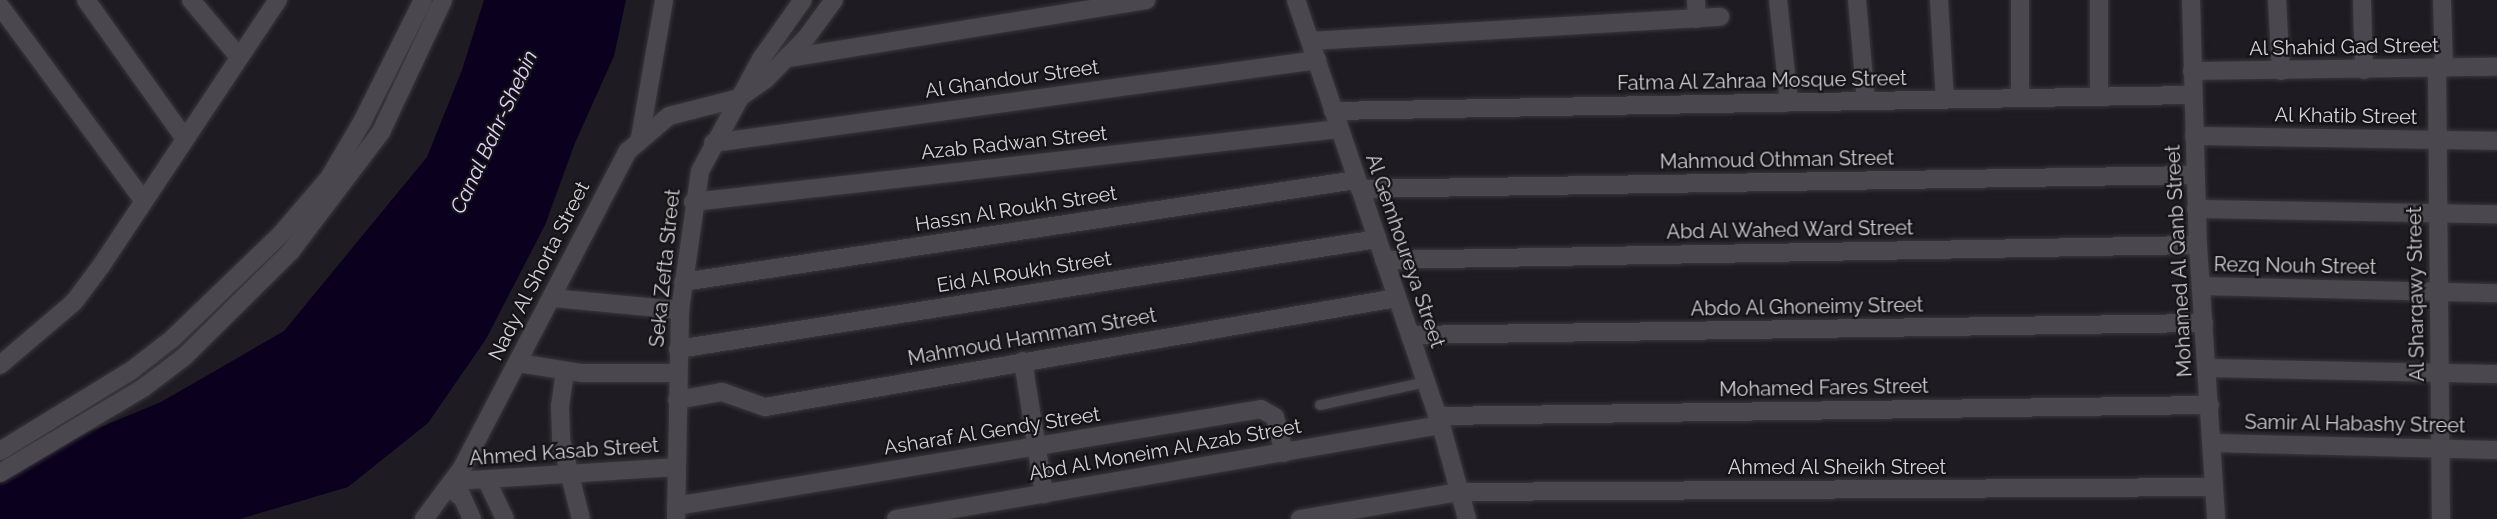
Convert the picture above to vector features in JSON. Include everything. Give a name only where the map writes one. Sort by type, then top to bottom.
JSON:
[{"type":"street","points":[[86,0],[184,139]]},
{"type":"street","points":[[190,0],[239,57]]},
{"type":"street","points":[[0,365],[74,302],[278,0]]},
{"type":"street","points":[[0,451],[156,351],[218,298],[280,235],[328,178],[362,122],[423,0]]},
{"type":"street","points":[[0,473],[143,387],[184,357],[291,251],[381,132],[443,0]]},
{"type":"street","points":[[640,138],[664,0]]},
{"type":"street","points":[[739,98],[761,58],[803,0]]},
{"type":"street","name":"Seka Zefta Street","points":[[676,513],[680,310],[693,202],[700,171],[739,98],[789,58],[834,0]]},
{"type":"street","points":[[789,58],[1146,0]]},
{"type":"street","name":"Al Gemhoureya Street","points":[[1296,0],[1440,421],[1467,519]]},
{"type":"street","points":[[1696,0],[1697,19]]},
{"type":"street","points":[[1778,0],[1789,102]]},
{"type":"street","points":[[1857,0],[1866,101]]},
{"type":"street","points":[[1939,0],[1945,100]]},
{"type":"street","points":[[2020,0],[2020,98]]},
{"type":"street","points":[[2099,0],[2099,97]]},
{"type":"street","name":"Mohamed Al Qanb Street","points":[[2191,0],[2196,209],[2216,519]]},
{"type":"street","points":[[2277,0],[2281,71]]},
{"type":"street","points":[[2362,0],[2364,70]]},
{"type":"street","name":"Al Sharqawy Street","points":[[2441,519],[2436,140],[2441,68],[2442,0]]},
{"type":"street","points":[[0,6],[143,200]]},
{"type":"street","points":[[1311,41],[1720,17]]},
{"type":"street","name":"Al Ghandour Street","points":[[713,144],[1317,60]]},
{"type":"street","name":"Al Shahid Gad Street","points":[[2192,71],[2497,68]]},
{"type":"street","name":"Fatma Al Zahraa Mosque Street","points":[[1333,111],[2192,95]]},
{"type":"street","name":"Nady Al Shorta Street","points":[[424,519],[455,482],[619,166],[640,138],[669,116],[739,98]]},
{"type":"street","name":"Azab Radwan Street","points":[[693,202],[1339,129]]},
{"type":"street","name":"Al Khatib Street","points":[[2194,136],[2497,141]]},
{"type":"street","name":"Mahmoud Othman Street","points":[[1358,185],[2195,175]]},
{"type":"street","name":"Hassn Al Roukh Street","points":[[683,282],[1358,185]]},
{"type":"street","points":[[2196,209],[2497,213]]},
{"type":"street","name":"Eid Al Roukh Street","points":[[678,349],[1377,239]]},
{"type":"street","name":"Abd Al Wahed Ward Street","points":[[1384,260],[2198,245]]},
{"type":"street","name":"Rezq Nouh Street","points":[[2201,286],[2497,293]]},
{"type":"street","points":[[552,298],[680,310]]},
{"type":"street","name":"Mahmoud Hammam Street","points":[[677,400],[722,392],[765,407],[1397,298]]},
{"type":"street","name":"Abdo Al Ghoneimy Street","points":[[1410,336],[2204,323]]},
{"type":"street","points":[[1023,361],[1044,494]]},
{"type":"street","points":[[518,363],[565,371],[614,375],[677,373]]},
{"type":"street","points":[[2207,368],[2497,374]]},
{"type":"street","points":[[565,371],[560,423],[569,474],[581,519]]},
{"type":"street","name":"Mohamed Fares Street","points":[[1440,421],[2210,405]]},
{"type":"street","name":"Asharaf Al Gendy Street","points":[[676,513],[1036,446],[1261,409],[1275,417],[1284,453]]},
{"type":"street","name":"Abd Al Moneim Al Azab Street","points":[[896,519],[1284,453],[1440,421]]},
{"type":"street","name":"Samir Al Habashy Street","points":[[2212,443],[2497,450]]},
{"type":"street","name":"Ahmed Kasab Street","points":[[455,482],[676,466]]},
{"type":"street","points":[[486,479],[505,519]]},
{"type":"street","points":[[455,482],[463,519]]},
{"type":"street","points":[[455,482],[472,519]]},
{"type":"street","name":"Ahmed Al Sheikh Street","points":[[1300,519],[1460,492],[2214,487]]},
{"type":"lane","points":[[1320,405],[1426,382]]},
{"type":"water","name":"Canal Bahr-Shebin","points":[[484,0],[626,0],[614,56],[575,143],[545,225],[486,339],[428,423],[348,487],[240,519],[0,519],[0,478],[38,453],[161,402],[284,331],[427,157],[462,70]]}]
